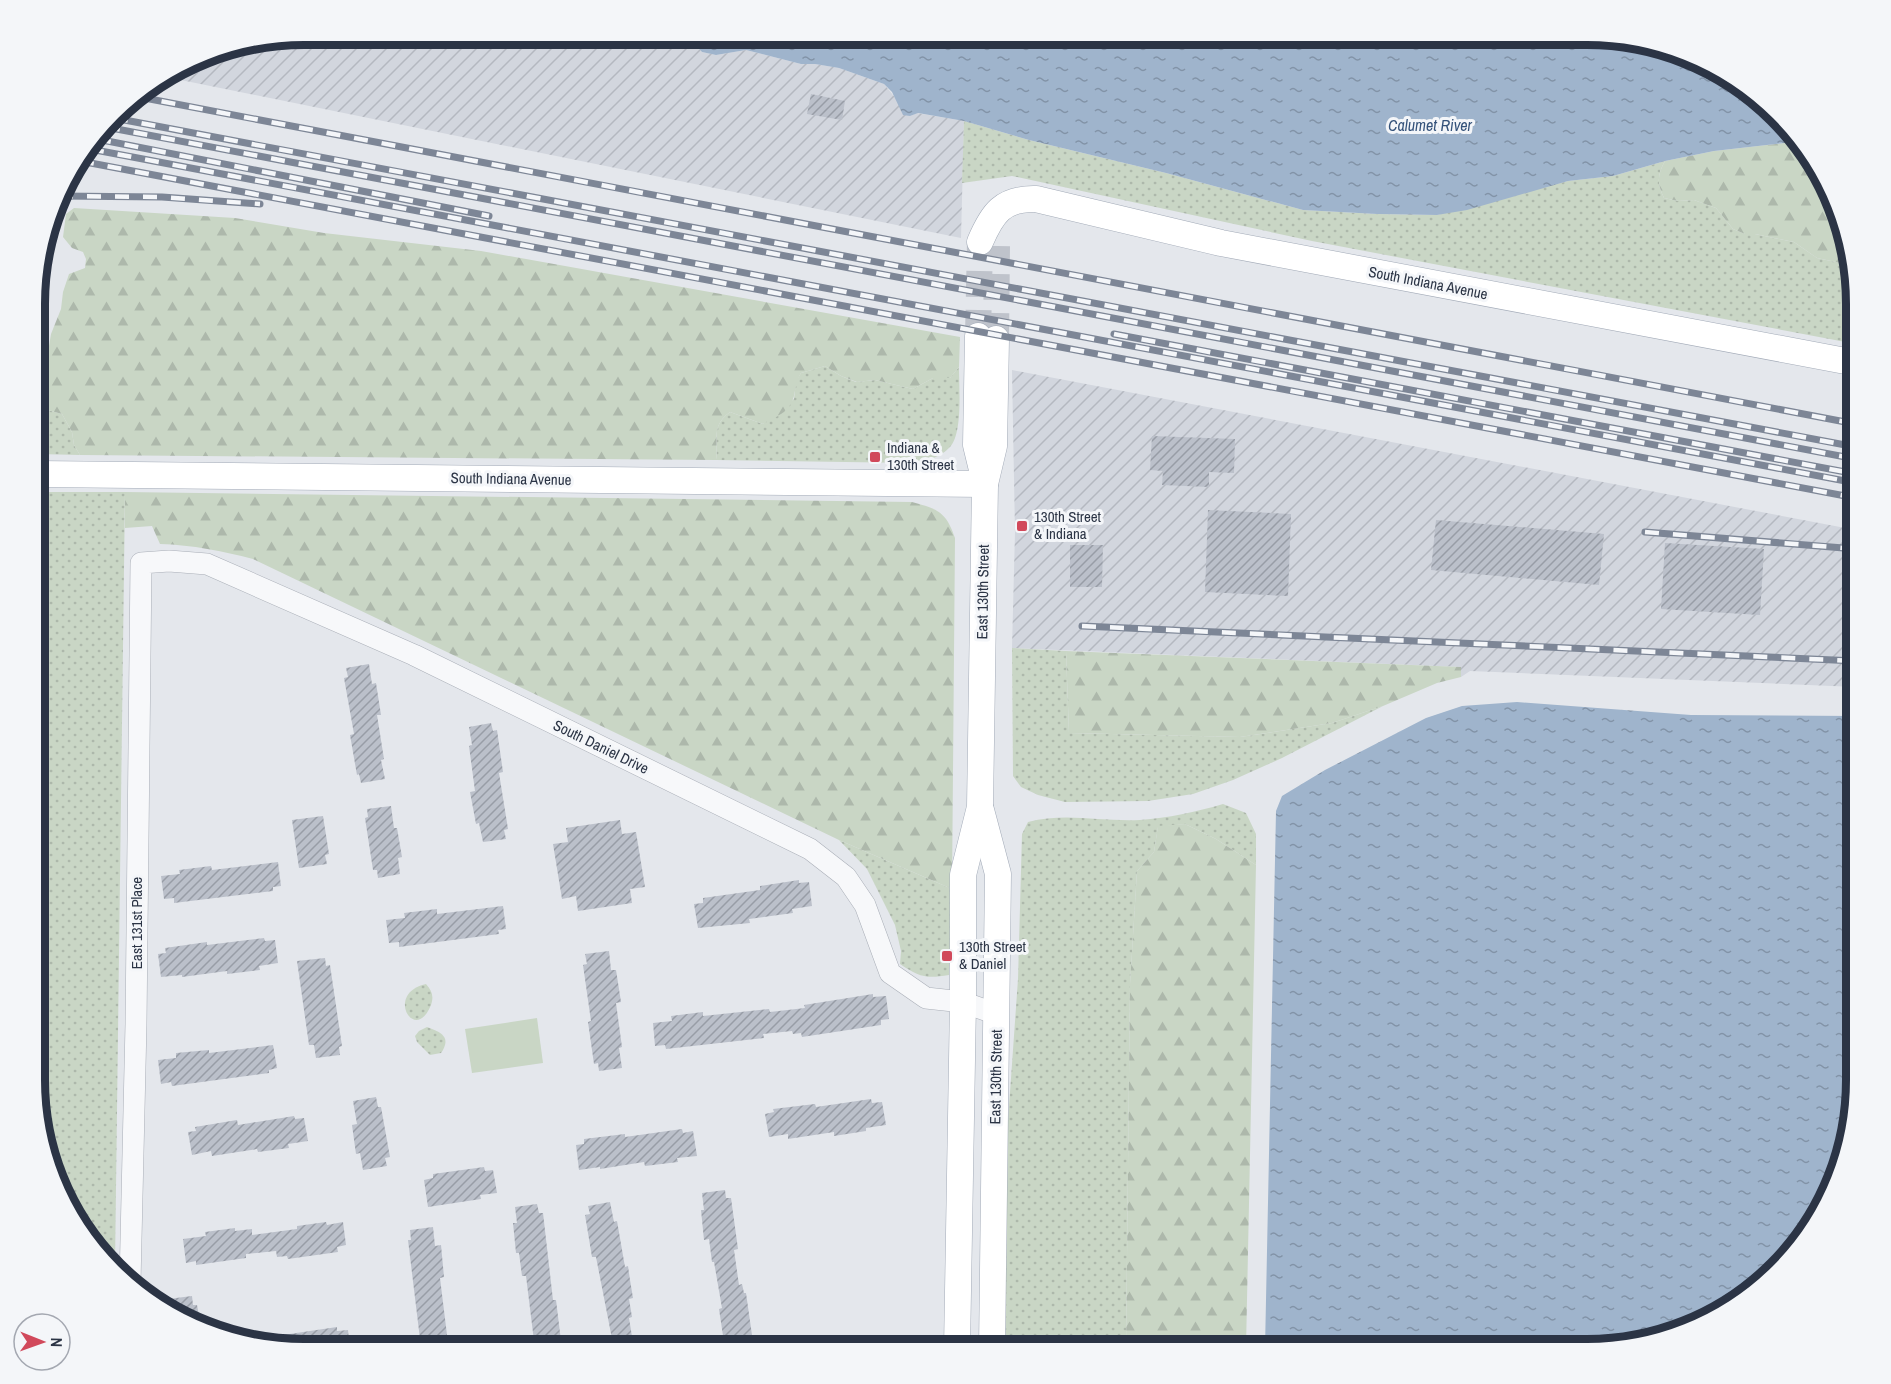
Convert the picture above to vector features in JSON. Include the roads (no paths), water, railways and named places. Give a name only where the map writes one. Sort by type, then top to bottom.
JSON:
[{"type":"main road","name":"South Indiana Avenue","points":[[989,244],[989,220],[1012,201],[1036,199],[1221,243],[1846,361]]},
{"type":"main road","name":"East 130th Street","points":[[957,1339],[963,874],[980,807],[985,484],[976,446],[987,338]]},
{"type":"main road","name":"South Indiana Avenue","points":[[45,474],[985,484]]},
{"type":"main road","name":"East 130th Street","points":[[980,807],[998,874],[992,1339]]},
{"type":"street","name":"South Daniel Drive","points":[[141,563],[169,561],[207,564],[414,655],[810,849],[846,877],[865,905],[890,973],[926,998],[963,1002],[996,1014]]},
{"type":"street","name":"East 131st Place","points":[[130,1272],[136,1024],[141,563]]},
{"type":"water","name":"Calumet River","points":[[695,45],[1587,45],[1621,47],[1670,59],[1717,80],[1758,109],[1790,142],[1714,151],[1665,161],[1613,176],[1568,181],[1467,210],[1437,215],[1303,210],[1166,173],[1029,140],[964,121],[918,113],[910,116],[903,115],[892,92],[884,84],[839,68],[801,64],[746,50],[716,55],[702,52]]},
{"type":"water","points":[[1517,702],[1691,715],[1846,716],[1846,1080],[1844,1114],[1837,1147],[1819,1195],[1793,1238],[1782,1251],[1745,1286],[1702,1312],[1670,1325],[1621,1337],[1587,1339],[1265,1339],[1276,811],[1282,796],[1325,770],[1426,718],[1462,706]]},
{"type":"tunnel","points":[[978,336],[980,242]]},
{"type":"tunnel","points":[[996,339],[997,246]]},
{"type":"railway","points":[[146,98],[1846,422]]},
{"type":"railway","points":[[122,120],[1846,445]]},
{"type":"railway","points":[[114,128],[1846,457]]},
{"type":"railway","points":[[103,140],[489,216]]},
{"type":"railway","points":[[95,150],[1846,481]]},
{"type":"railway","points":[[87,162],[1846,496]]},
{"type":"railway","points":[[69,196],[162,197],[260,204]]},
{"type":"railway","points":[[1114,334],[1846,472]]},
{"type":"railway","points":[[1645,532],[1846,548]]},
{"type":"railway","points":[[1082,626],[1846,661]]},
{"type":"place","name":"Indiana & 130th Street","points":[[875,457]]},
{"type":"place","name":"130th Street & Indiana","points":[[1022,526]]},
{"type":"place","name":"130th Street & Daniel","points":[[947,956]]}]
